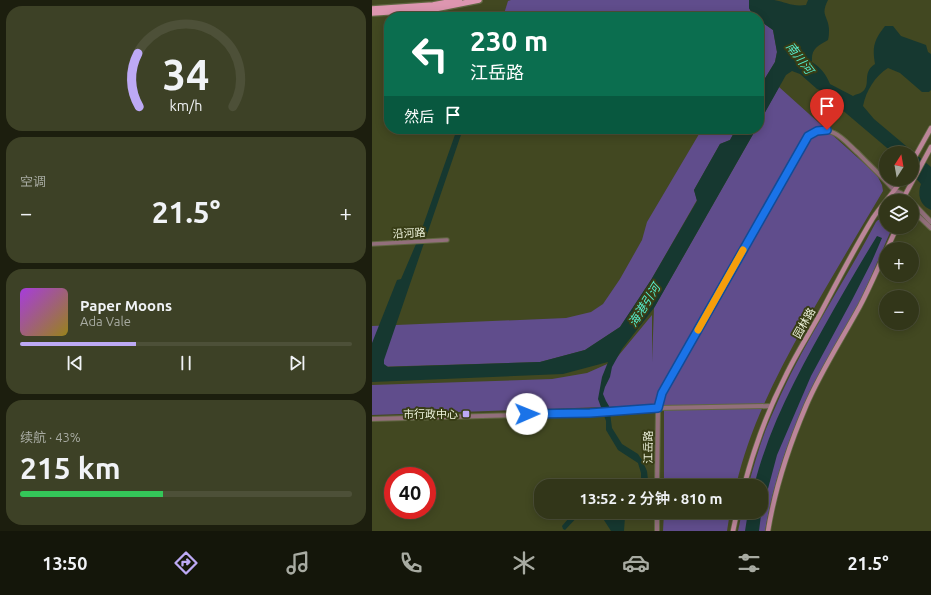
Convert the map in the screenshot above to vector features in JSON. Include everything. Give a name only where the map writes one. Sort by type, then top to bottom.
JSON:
[{"type":"main road","points":[[372,9],[433,5],[459,0]]},
{"type":"main road","points":[[388,12],[434,9],[479,0]]},
{"type":"main road","points":[[372,13],[384,12]]},
{"type":"main road","points":[[919,149],[931,128]]},
{"type":"main road","points":[[906,194],[931,147]]},
{"type":"main road","name":"园林路","points":[[746,479],[771,406],[786,375],[874,217],[898,186]]},
{"type":"main road","points":[[768,531],[773,501],[789,447],[806,406],[879,266]]},
{"type":"main road","points":[[734,531],[736,519]]},
{"type":"street","name":"江岳路","points":[[657,479],[658,408],[662,393],[808,136],[817,131],[827,130],[834,133],[896,190]]},
{"type":"street","points":[[896,190],[903,194]]},
{"type":"street","points":[[896,190],[899,194]]},
{"type":"street","points":[[919,209],[931,222]]},
{"type":"street","points":[[919,217],[931,228]]},
{"type":"street","name":"沿河路","points":[[372,244],[447,240]]},
{"type":"street","points":[[372,419],[612,412],[658,408],[771,406]]},
{"type":"street","points":[[657,519],[657,531]]},
{"type":"shaded area","points":[[749,0],[749,8],[751,12],[505,12],[508,1]]},
{"type":"shaded area","points":[[764,24],[773,30],[777,52],[775,62],[764,80]]},
{"type":"shaded area","points":[[779,87],[877,175],[879,179],[879,186],[882,186],[883,191],[881,194],[879,194],[879,198],[834,273],[785,361],[756,422],[748,443],[738,479],[664,479],[664,405],[372,415],[372,385],[552,379],[587,373],[614,361],[652,315],[652,362],[654,308],[753,134],[764,134],[764,114]]},
{"type":"shaded area","points":[[699,134],[733,134],[730,140],[720,144],[694,190],[697,200],[651,280],[620,327],[585,350],[540,362],[372,367],[372,326],[566,318],[591,312],[603,304],[620,279],[642,240],[647,222]]},
{"type":"shaded area","points":[[878,220],[879,234],[889,234],[886,242],[879,242],[879,259],[872,275],[859,303],[809,393],[788,444],[768,513],[768,479],[750,479],[767,425],[794,367]]},
{"type":"shaded area","points":[[664,519],[729,519],[727,531],[663,531]]},
{"type":"shaded area","points":[[741,519],[767,519],[765,531],[738,531]]},
{"type":"water","name":"南川河","points":[[749,0],[774,0],[793,5],[806,5],[808,0],[828,0],[825,13],[829,29],[828,40],[814,50],[812,62],[823,72],[830,84],[853,96],[861,93],[865,89],[868,71],[875,64],[874,48],[876,40],[885,26],[893,26],[901,36],[926,45],[928,52],[931,54],[931,90],[929,92],[922,92],[900,73],[888,68],[879,75],[872,84],[866,95],[863,106],[874,119],[906,146],[885,146],[834,103],[825,92],[817,89],[800,74],[792,71],[786,75],[764,114],[764,80],[775,62],[777,52],[773,30],[764,24],[764,12],[751,12],[749,8]]},
{"type":"water","name":"海港引河","points":[[455,134],[461,134],[384,360],[384,364],[388,367],[540,362],[585,350],[620,327],[651,280],[697,201],[694,190],[720,144],[730,140],[733,134],[753,134],[654,308],[622,349],[612,367],[610,377],[605,387],[603,394],[609,406],[612,428],[622,444],[638,454],[647,471],[648,479],[641,479],[638,463],[618,450],[606,430],[606,421],[598,399],[602,377],[608,362],[563,374],[372,382],[372,343],[397,280],[401,279],[419,237]]},
{"type":"water","points":[[919,157],[931,167],[931,210],[924,205],[920,199],[919,192],[921,184],[919,182]]},
{"type":"water","points":[[877,236],[882,238],[852,300],[811,376],[777,455],[768,489],[768,479],[756,479],[769,439],[799,373],[860,263]]},
{"type":"water","points":[[568,519],[575,519],[565,530],[562,526]]},
{"type":"water","points":[[603,519],[625,519],[624,531],[611,531]]},
{"type":"water","points":[[747,519],[760,519],[759,531],[745,531]]},
{"type":"slow traffic","points":[[698,330],[743,250]]},
{"type":"place","name":"市行政中心","points":[[466,414]]},
{"type":"route","points":[[527,414],[590,413],[658,408],[662,393],[808,136],[817,131],[827,130]]}]
